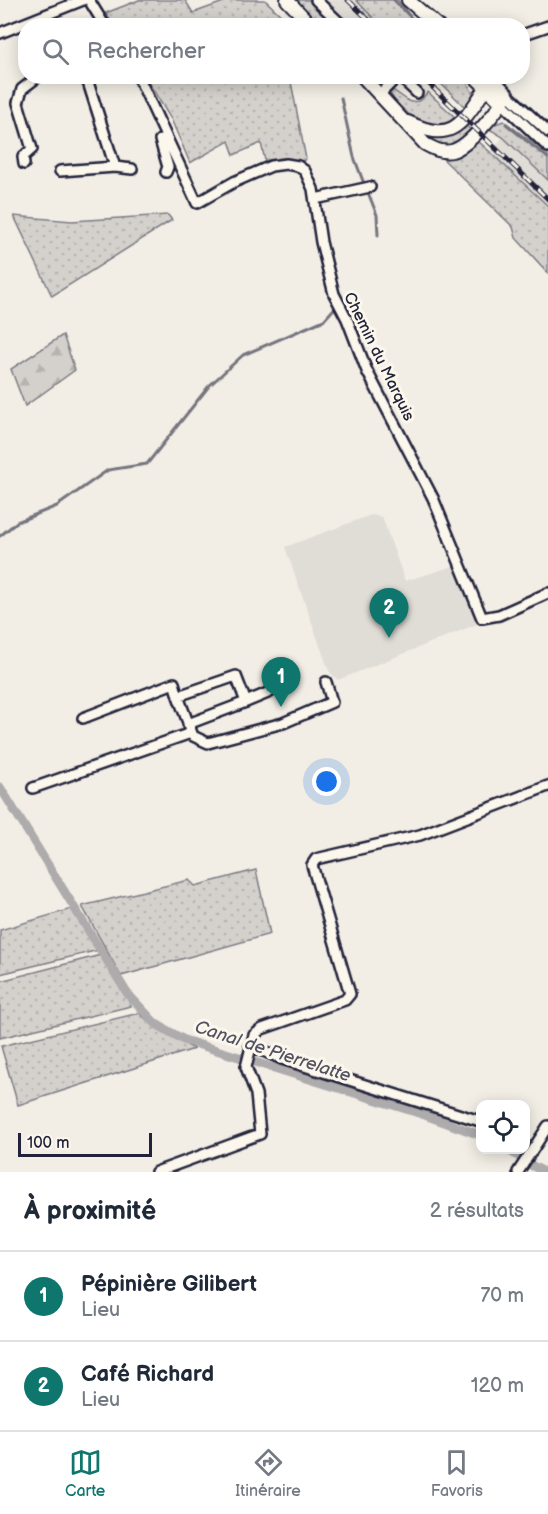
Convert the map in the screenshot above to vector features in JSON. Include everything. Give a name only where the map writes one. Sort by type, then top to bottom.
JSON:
[{"type":"main road","points":[[287,0],[304,18]]},
{"type":"main road","points":[[408,0],[422,18]]},
{"type":"main road","points":[[408,0],[429,18]]},
{"type":"main road","points":[[370,84],[425,144],[436,150],[453,151],[464,144],[504,99],[490,84]]},
{"type":"main road","points":[[404,120],[426,132],[448,131],[461,120],[487,84]]},
{"type":"street","points":[[38,18],[83,0]]},
{"type":"street","points":[[89,0],[100,18]]},
{"type":"street","points":[[316,0],[335,18]]},
{"type":"street","points":[[0,33],[18,26]]},
{"type":"street","points":[[530,32],[548,26]]},
{"type":"street","points":[[24,164],[23,157],[32,149],[18,103],[22,89],[29,84]]},
{"type":"street","points":[[89,84],[115,167]]},
{"type":"street","name":"Chemin du Marquis","points":[[142,84],[197,203],[234,182],[271,166],[286,164],[298,166],[305,171],[315,199],[327,268],[339,304],[367,371],[433,498],[482,618],[499,615],[548,593]]},
{"type":"street","points":[[380,94],[391,84]]},
{"type":"street","points":[[407,84],[417,93]]},
{"type":"street","points":[[504,99],[548,132]]},
{"type":"street","points":[[504,99],[548,147]]},
{"type":"street","points":[[160,140],[168,166],[166,172]]},
{"type":"street","points":[[60,171],[115,167],[132,169]]},
{"type":"street","points":[[315,199],[370,187]]},
{"type":"street","points":[[178,696],[236,675],[246,702]]},
{"type":"street","points":[[83,718],[174,683],[193,736],[208,743],[284,723],[332,702],[326,682]]},
{"type":"street","points":[[33,788],[190,728],[270,692]]},
{"type":"street","points":[[156,1172],[260,1134],[256,1094],[248,1054],[254,1035],[262,1029],[345,1000],[350,994],[312,866],[316,859],[420,835],[548,786]]},
{"type":"street","points":[[248,1054],[282,1059],[476,1120]]},
{"type":"street","points":[[518,1172],[548,1126]]},
{"type":"street","points":[[530,1147],[534,1150]]},
{"type":"shaded area","points":[[319,0],[354,0],[373,18],[338,18]]},
{"type":"shaded area","points":[[503,137],[548,180],[548,206],[490,152]]},
{"type":"shaded area","points":[[371,515],[382,517],[405,581],[454,566],[482,622],[338,680],[329,671],[285,547]]},
{"type":"green space","points":[[139,0],[185,0],[193,13],[229,0],[265,0],[284,18],[109,18],[106,13]]},
{"type":"green space","points":[[295,0],[312,0],[331,18],[313,18]]},
{"type":"green space","points":[[356,0],[398,0],[412,18],[373,18]]},
{"type":"green space","points":[[149,84],[291,84],[306,159],[301,162],[266,165],[261,143],[234,155],[229,141],[190,163],[171,119]]},
{"type":"green space","points":[[441,84],[468,84],[473,94],[467,109]]},
{"type":"green space","points":[[393,90],[410,102],[420,101],[428,92],[457,119],[453,123],[435,129],[404,110],[390,93]]},
{"type":"green space","points":[[504,121],[548,154],[548,180],[503,137],[486,127]]},
{"type":"green space","points":[[463,123],[473,132],[456,143],[443,146],[431,142],[415,131],[435,137],[451,132]]},
{"type":"green space","points":[[475,138],[548,206],[548,273],[516,238],[513,227],[440,156]]},
{"type":"green space","points":[[168,215],[172,220],[52,296],[14,216],[72,221]]},
{"type":"green space","points":[[63,335],[75,370],[25,406],[11,369]]},
{"type":"green space","points":[[256,870],[270,934],[121,976],[82,906],[189,880],[195,886]]},
{"type":"green space","points":[[71,909],[99,950],[0,974],[0,930]]},
{"type":"green space","points":[[105,954],[131,1006],[0,1038],[0,981]]},
{"type":"green space","points":[[139,1013],[155,1027],[194,1049],[18,1105],[1,1046]]},
{"type":"waterway","points":[[394,0],[411,18]]},
{"type":"waterway","points":[[341,98],[354,157],[363,181]]},
{"type":"waterway","points":[[506,124],[548,158]]},
{"type":"waterway","points":[[369,195],[377,215],[378,235]]},
{"type":"waterway","points":[[0,536],[17,522],[57,506],[108,470],[147,464],[209,386],[243,355],[324,320],[340,302],[349,299]]},
{"type":"waterway","name":"Canal de Pierrelatte","points":[[0,787],[127,993],[156,1024],[184,1040],[422,1114],[476,1134]]},
{"type":"waterway","points":[[524,1172],[548,1135]]},
{"type":"waterway","name":"Canal de Pierrelatte","points":[[514,1154],[521,1158]]},
{"type":"waterway","name":"Canal de Pierrelatte","points":[[529,1164],[544,1172]]},
{"type":"railway","points":[[348,0],[367,18]]},
{"type":"railway","points":[[429,84],[548,199]]},
{"type":"place","name":"Café Richard","points":[[389,638]]},
{"type":"place","name":"Pépinière Gilibert","points":[[281,707]]}]
